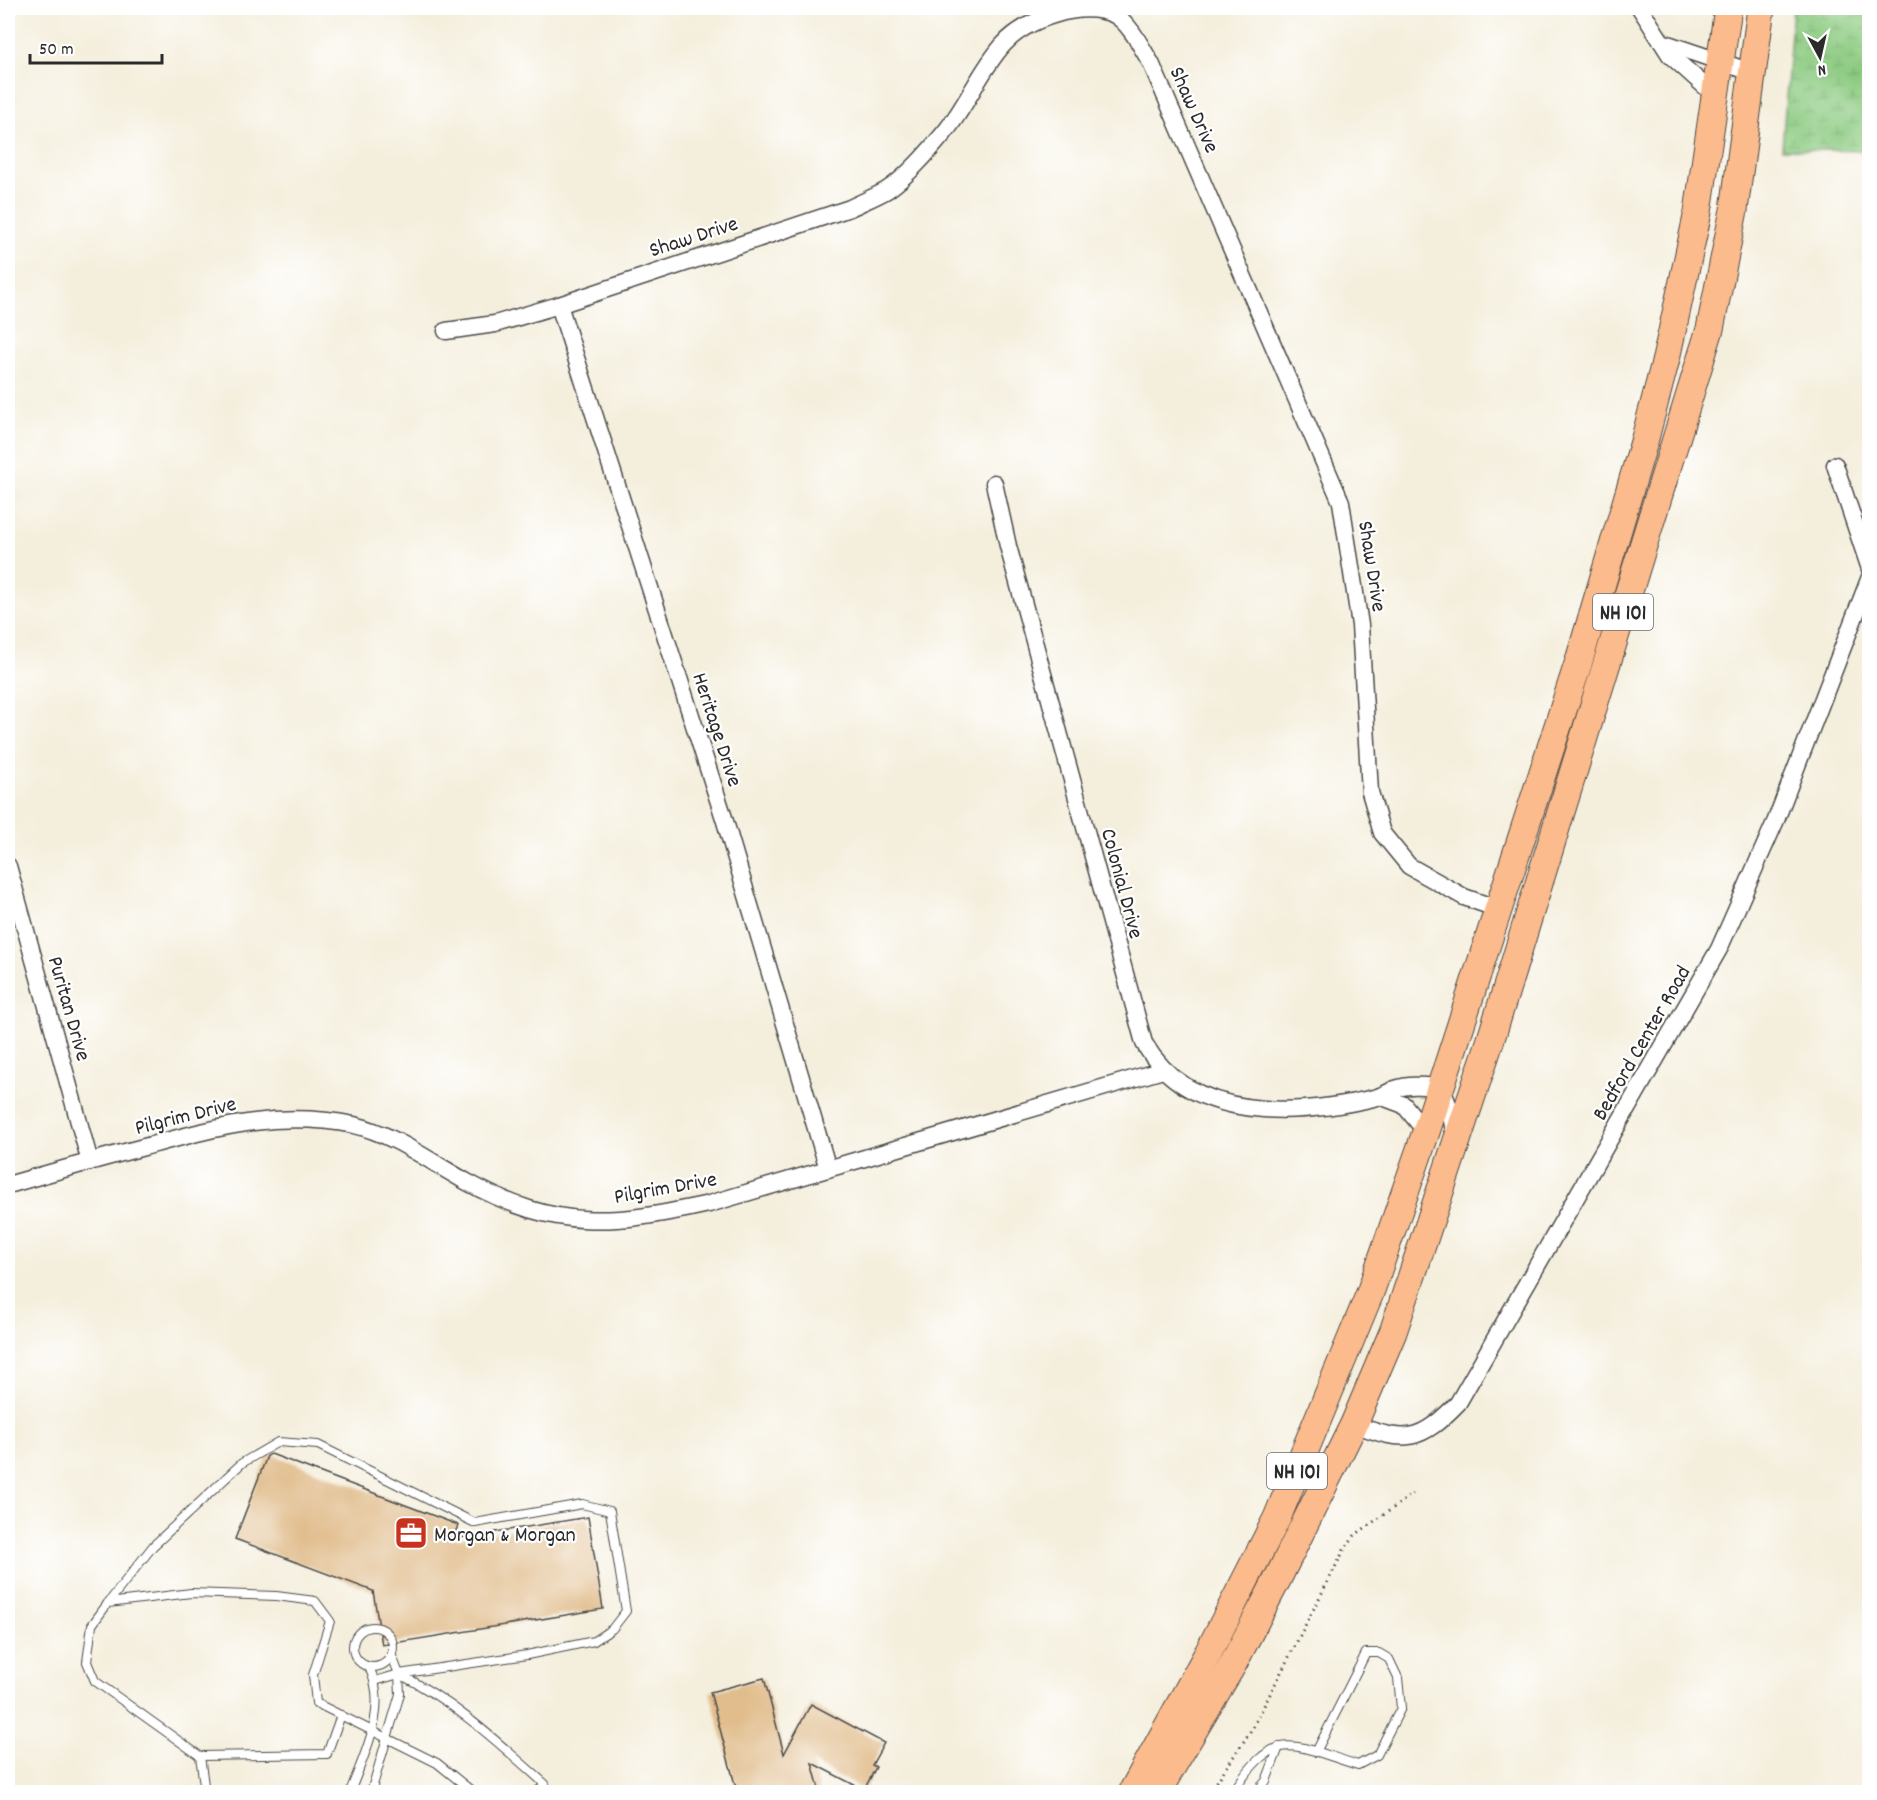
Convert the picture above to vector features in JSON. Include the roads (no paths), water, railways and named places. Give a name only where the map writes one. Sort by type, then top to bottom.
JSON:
[{"type":"highway","name":"NH 101","points":[[1132,1792],[1213,1643],[1277,1518],[1370,1293],[1426,1132],[1578,664],[1644,442],[1685,279],[1715,110],[1728,8]]},
{"type":"highway","name":"NH 101","points":[[1156,1792],[1233,1664],[1354,1424],[1393,1332],[1456,1143],[1710,329],[1734,210],[1761,8]]},
{"type":"street","name":"Shaw Drive","points":[[446,331],[495,324],[559,305],[850,208],[887,189],[946,130],[998,52],[1036,19],[1076,8],[1096,9],[1115,15],[1129,29],[1151,63],[1341,502],[1360,625],[1370,792],[1382,833],[1409,866],[1464,897],[1498,909]]},
{"type":"street","points":[[1640,8],[1678,64],[1709,90],[1715,110]]},
{"type":"street","points":[[1662,42],[1754,73]]},
{"type":"street","name":"Heritage Drive","points":[[559,305],[724,818],[828,1169]]},
{"type":"street","points":[[1835,465],[1869,569]]},
{"type":"street","name":"Colonial Drive","points":[[994,483],[1008,546],[1144,1044],[1162,1070],[1189,1090],[1225,1103],[1250,1108],[1287,1110],[1380,1096],[1408,1086],[1441,1087]]},
{"type":"street","name":"Bedford Center Road","points":[[1354,1424],[1377,1433],[1404,1437],[1433,1428],[1458,1403],[1719,949],[1776,819],[1869,577]]},
{"type":"street","name":"Puritan Drive","points":[[8,866],[90,1162]]},
{"type":"street","name":"Pilgrim Drive","points":[[8,1185],[231,1123],[293,1117],[356,1126],[414,1150],[467,1182],[524,1210],[586,1221],[648,1217],[709,1203],[828,1169],[1162,1070]]},
{"type":"street","points":[[1441,1087],[1450,1108],[1456,1143]]},
{"type":"street","points":[[1380,1096],[1404,1105],[1426,1132]]},
{"type":"lane","points":[[341,1715],[327,1754],[200,1756],[95,1681],[87,1662],[92,1625],[153,1546],[242,1463],[278,1442],[318,1445],[475,1523],[582,1504],[610,1511],[626,1611],[612,1629],[594,1641],[526,1655],[399,1674],[375,1682]]},
{"type":"lane","points":[[108,1603],[191,1593],[276,1596],[315,1601],[330,1621],[313,1675],[315,1703],[372,1729],[437,1763],[473,1792]]},
{"type":"lane","points":[[350,1792],[372,1729],[379,1699],[369,1667],[358,1660],[353,1648],[357,1636],[367,1628],[386,1632],[393,1643],[392,1656],[399,1674],[400,1694],[371,1792]]},
{"type":"lane","points":[[1233,1792],[1252,1764],[1279,1746],[1293,1745],[1358,1765],[1377,1755],[1401,1708],[1398,1678],[1389,1659],[1379,1653],[1366,1653],[1316,1752]]},
{"type":"lane","points":[[369,1667],[382,1666],[392,1656]]},
{"type":"lane","points":[[399,1674],[426,1688],[492,1738],[545,1784],[537,1792]]},
{"type":"lane","points":[[1257,1792],[1266,1781],[1279,1746]]},
{"type":"lane","points":[[200,1756],[205,1792]]},
{"type":"place","name":"Morgan & Morgan","points":[[411,1533]]}]
